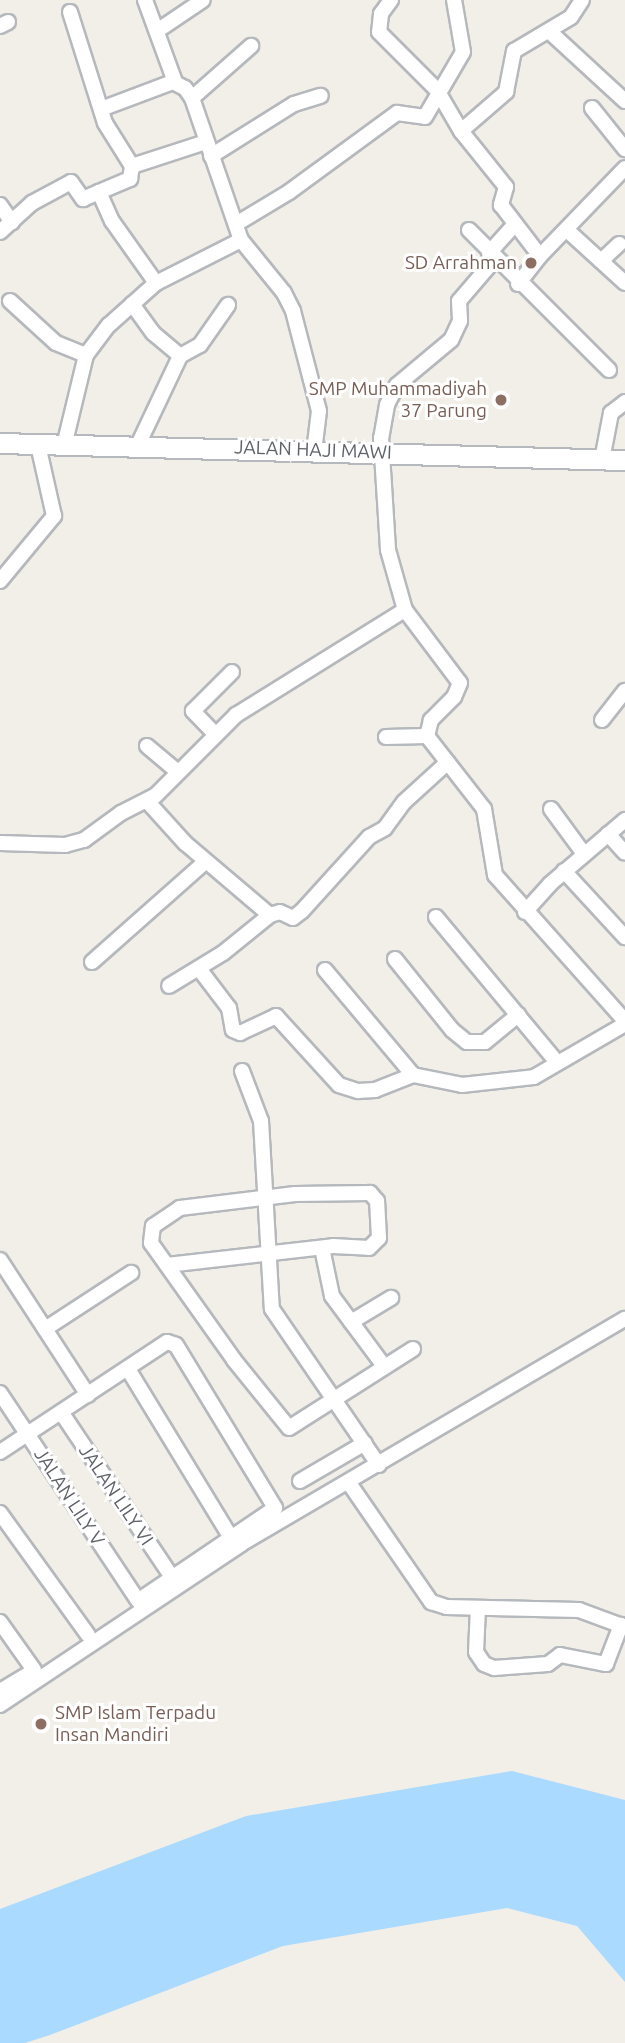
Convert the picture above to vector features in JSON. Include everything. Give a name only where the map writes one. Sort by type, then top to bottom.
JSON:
[{"type":"street","points":[[145,0],[175,82],[192,98],[241,240],[284,293],[293,312],[319,411],[314,449]]},
{"type":"street","points":[[157,31],[203,0]]},
{"type":"street","points":[[391,0],[381,14],[379,32],[438,90],[461,131],[506,187],[500,203],[540,256]]},
{"type":"street","points":[[461,131],[506,92],[514,51],[550,32],[570,17],[582,0]]},
{"type":"street","points":[[236,224],[289,192],[397,113],[425,117],[436,102],[438,90],[463,52],[455,1]]},
{"type":"street","points":[[0,232],[32,203],[71,182],[83,199],[130,179],[132,166],[113,141],[70,12]]},
{"type":"street","points":[[550,32],[625,101]]},
{"type":"street","points":[[192,98],[251,46]]},
{"type":"street","points":[[101,109],[175,82]]},
{"type":"street","points":[[132,166],[208,149],[293,104],[321,96]]},
{"type":"street","points":[[592,108],[625,149]]},
{"type":"street","points":[[518,284],[540,256],[568,231],[625,167]]},
{"type":"street","points":[[99,192],[112,221],[156,283]]},
{"type":"street","points":[[0,205],[12,222]]},
{"type":"street","points":[[427,736],[431,720],[454,697],[460,683],[405,610],[388,550],[382,417],[397,385],[451,340],[460,321],[459,301],[515,224]]},
{"type":"street","points":[[469,230],[518,284],[609,370]]},
{"type":"street","points":[[568,231],[625,283]]},
{"type":"street","points":[[64,446],[86,355],[132,304],[156,283],[241,240]]},
{"type":"street","points":[[601,261],[619,244]]},
{"type":"street","points":[[10,300],[56,343],[86,355]]},
{"type":"street","points":[[132,304],[153,333],[180,356]]},
{"type":"street","points":[[138,445],[180,356],[200,345],[228,305]]},
{"type":"street","points":[[602,460],[611,413],[625,402]]},
{"type":"street","name":"JALAN HAJI MAWI","points":[[0,443],[314,449],[625,460]]},
{"type":"street","points":[[0,580],[54,516],[38,445]]},
{"type":"street","points":[[0,843],[74,844],[146,801],[215,734],[261,699],[405,610]]},
{"type":"street","points":[[215,734],[193,711],[232,672]]},
{"type":"street","points":[[602,720],[625,691]]},
{"type":"street","points":[[386,737],[427,736]]},
{"type":"street","points":[[200,970],[229,1008],[233,1030],[240,1033],[276,1016],[338,1085],[375,1090],[413,1075],[462,1085],[491,1084],[534,1077],[625,1023],[572,957],[525,912],[490,863],[484,809],[427,736]]},
{"type":"street","points":[[147,746],[177,771]]},
{"type":"street","points":[[169,986],[200,970],[270,915],[280,912],[293,918],[302,911],[369,837],[385,828],[413,793],[448,762]]},
{"type":"street","points":[[146,801],[206,861],[270,915]]},
{"type":"street","points":[[551,809],[584,854]]},
{"type":"street","points":[[525,912],[564,872],[625,820]]},
{"type":"street","points":[[608,834],[625,853]]},
{"type":"street","points":[[92,962],[206,861]]},
{"type":"street","points":[[564,872],[625,937]]},
{"type":"street","points":[[436,917],[557,1062]]},
{"type":"street","points":[[395,958],[452,1030],[467,1042],[485,1042],[518,1015]]},
{"type":"street","points":[[325,970],[413,1075]]},
{"type":"street","points":[[242,1072],[261,1121],[272,1309],[336,1398],[379,1465]]},
{"type":"street","points":[[167,1265],[322,1248],[374,1247],[379,1238],[375,1196],[363,1192],[265,1198],[168,1212],[149,1234],[167,1265],[284,1425],[295,1429],[336,1398],[413,1349]]},
{"type":"street","points":[[322,1248],[329,1289],[384,1366]]},
{"type":"street","points":[[0,1260],[88,1395]]},
{"type":"street","points":[[45,1329],[131,1273]]},
{"type":"street","points":[[351,1322],[391,1298]]},
{"type":"street","points":[[0,1705],[241,1544],[622,1325]]},
{"type":"street","points":[[0,1452],[167,1342],[176,1345],[275,1503],[275,1508],[34,1671],[0,1691]]},
{"type":"street","points":[[128,1369],[231,1538]]},
{"type":"street","name":"JALAN LILY V","points":[[0,1393],[138,1601]]},
{"type":"street","name":"JALAN LILY VI","points":[[61,1412],[172,1577]]},
{"type":"street","points":[[300,1481],[365,1443]]},
{"type":"street","points":[[349,1483],[431,1602],[478,1608],[556,1607],[597,1614],[623,1626],[611,1659],[606,1664],[560,1655],[548,1664],[494,1668],[484,1664],[476,1652],[478,1608]]},
{"type":"street","points":[[0,1513],[88,1635]]},
{"type":"street","points":[[0,1622],[34,1671]]},
{"type":"water","points":[[512,1771],[625,1800],[625,1982],[577,1926],[507,1908],[283,1946],[50,2035],[25,2043],[0,2043],[0,1909],[246,1816]]},
{"type":"place","name":"SD Arrahman","points":[[531,263]]},
{"type":"place","name":"SMP Muhammadiyah 37 Parung","points":[[501,400]]},
{"type":"place","name":"SMP Islam Terpadu Insan Mandiri","points":[[41,1724]]}]
